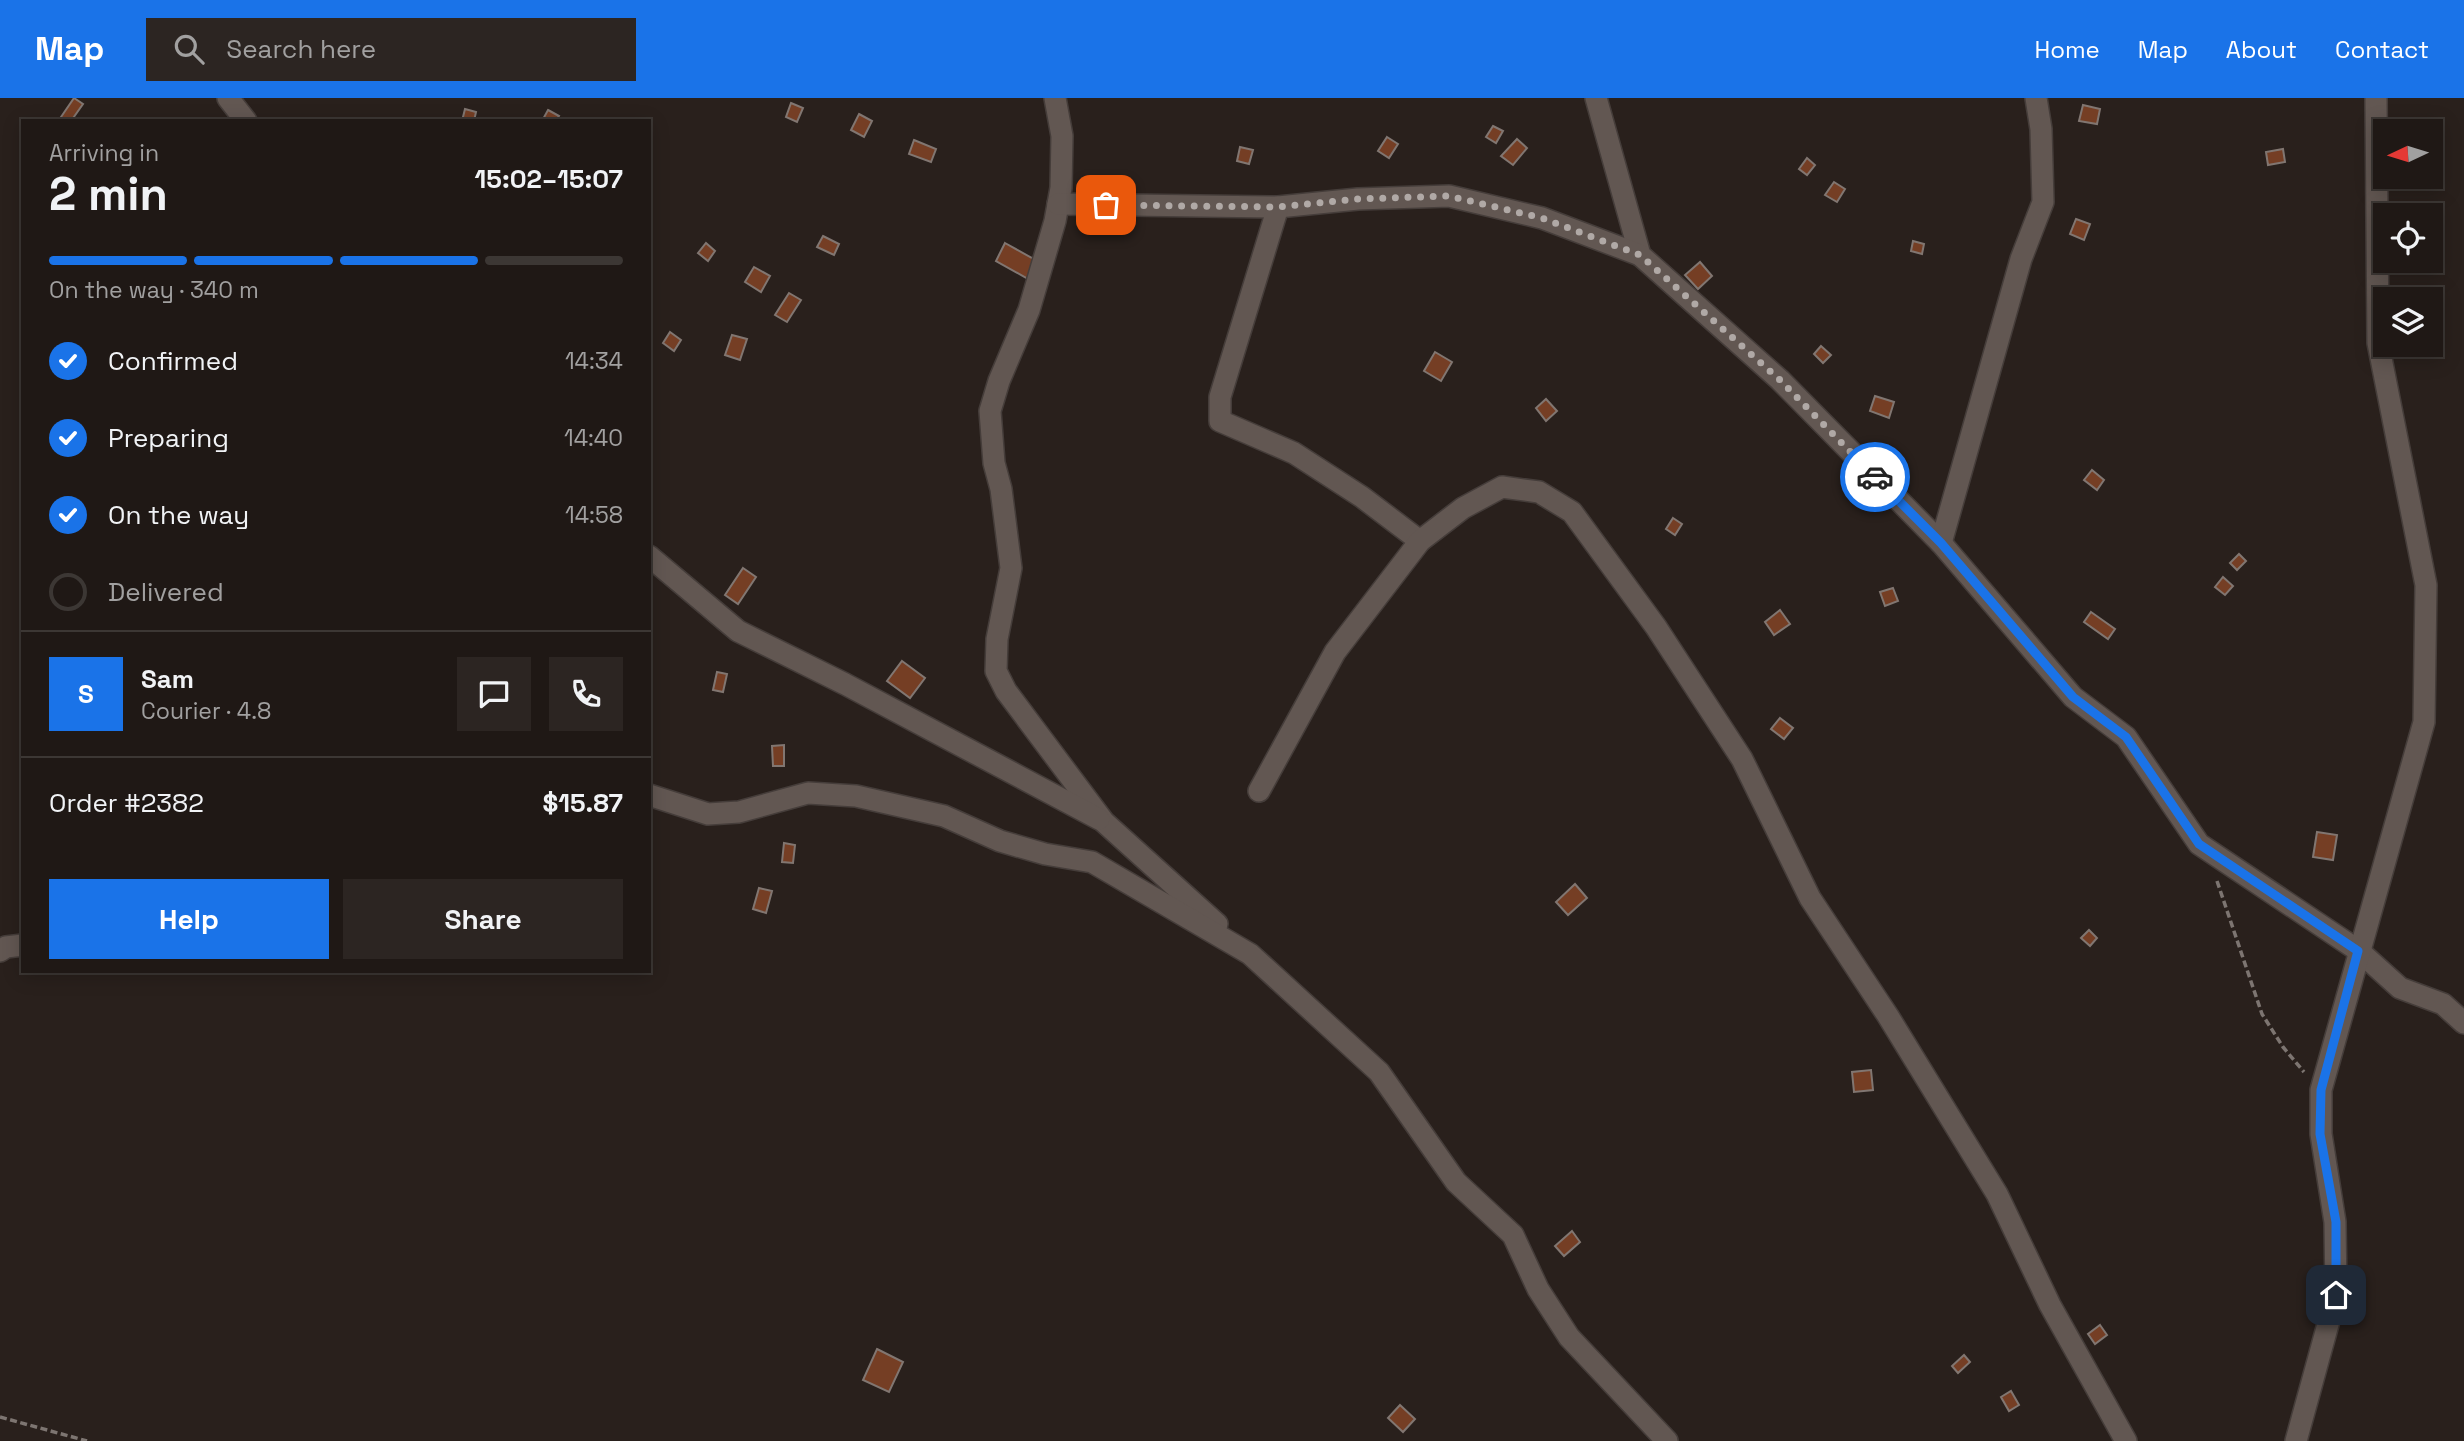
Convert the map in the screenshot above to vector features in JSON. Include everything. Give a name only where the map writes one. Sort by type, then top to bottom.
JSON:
[{"type":"street","points":[[228,98],[244,119]]},
{"type":"street","points":[[1055,98],[1062,136],[1058,204],[1033,298],[999,381],[990,411],[994,463],[1002,489],[1012,568],[997,639],[996,671],[1006,691],[1104,822],[1379,1072],[1456,1182],[1513,1236],[1538,1289],[1569,1337],[1667,1441]]},
{"type":"street","points":[[1596,98],[1640,255]]},
{"type":"street","points":[[1941,543],[2021,259],[2043,202],[2041,129],[2036,98]]},
{"type":"street","points":[[2297,1441],[2336,1295],[2336,1222],[2320,1134],[2321,1090],[2424,722],[2426,585],[2378,343],[2376,98]]},
{"type":"street","points":[[1058,204],[1278,207],[1358,199],[1449,196],[1542,218],[1640,255],[1780,380],[1941,543],[2073,697],[2126,737],[2199,844],[2358,951],[2400,988],[2443,1004],[2464,1023]]},
{"type":"street","points":[[1278,207],[1220,397],[1220,421],[1294,453],[1362,497],[1420,541]]},
{"type":"street","points":[[1259,791],[1335,652],[1420,541],[1463,508],[1502,487],[1539,492],[1572,512],[1656,627],[1742,759],[1810,898],[1888,1016],[1997,1194],[2050,1305],[2126,1441]]},
{"type":"street","points":[[651,558],[738,631],[845,684],[1104,822]]},
{"type":"street","points":[[651,796],[708,814],[739,812],[808,793],[856,796],[944,816],[1000,841],[1045,855],[1092,862],[1250,954]]},
{"type":"street","points":[[0,951],[6,947],[21,945]]},
{"type":"path","points":[[2216,878],[2262,1014],[2283,1047],[2321,1090]]},
{"type":"path","points":[[0,1417],[87,1441]]},
{"type":"building","points":[[74,98],[83,104],[72,119],[61,117]]},
{"type":"building","points":[[791,103],[803,108],[797,122],[786,117]]},
{"type":"building","points":[[2083,105],[2100,109],[2097,124],[2079,121]]},
{"type":"building","points":[[465,109],[476,112],[474,119],[462,119]]},
{"type":"building","points":[[548,110],[559,116],[557,119],[543,119]]},
{"type":"building","points":[[859,114],[872,121],[864,137],[851,130]]},
{"type":"building","points":[[1493,126],[1503,131],[1496,143],[1486,137]]},
{"type":"building","points":[[1387,137],[1398,144],[1389,158],[1378,151]]},
{"type":"building","points":[[1517,139],[1527,148],[1513,165],[1501,156]]},
{"type":"building","points":[[914,140],[936,149],[931,162],[909,154]]},
{"type":"building","points":[[1240,147],[1253,150],[1249,164],[1237,161]]},
{"type":"building","points":[[2283,149],[2285,162],[2268,165],[2266,152]]},
{"type":"building","points":[[1807,158],[1815,165],[1807,175],[1799,169]]},
{"type":"building","points":[[1834,182],[1845,189],[1837,202],[1825,195]]},
{"type":"building","points":[[2076,219],[2090,224],[2084,240],[2070,234]]},
{"type":"building","points":[[823,236],[839,244],[834,255],[817,247]]},
{"type":"building","points":[[1913,241],[1924,244],[1922,254],[1911,251]]},
{"type":"building","points":[[706,243],[715,251],[708,261],[698,253]]},
{"type":"building","points":[[1005,243],[1039,262],[1030,280],[996,261]]},
{"type":"building","points":[[1700,262],[1712,276],[1698,289],[1685,275]]},
{"type":"building","points":[[754,267],[770,276],[761,292],[745,282]]},
{"type":"building","points":[[789,293],[801,300],[787,322],[775,315]]},
{"type":"building","points":[[670,332],[681,340],[674,351],[663,343]]},
{"type":"building","points":[[732,335],[747,339],[740,360],[725,355]]},
{"type":"building","points":[[1821,346],[1831,355],[1823,363],[1814,354]]},
{"type":"building","points":[[1435,352],[1452,362],[1441,381],[1424,371]]},
{"type":"building","points":[[1875,396],[1894,402],[1889,418],[1870,411]]},
{"type":"building","points":[[1546,399],[1557,411],[1546,421],[1536,408]]},
{"type":"building","points":[[2092,470],[2104,480],[2097,490],[2084,480]]},
{"type":"building","points":[[1673,518],[1682,524],[1675,535],[1666,529]]},
{"type":"building","points":[[2239,554],[2246,561],[2237,570],[2230,563]]},
{"type":"building","points":[[743,568],[756,577],[738,604],[725,595]]},
{"type":"building","points":[[2223,577],[2233,586],[2225,595],[2215,587]]},
{"type":"building","points":[[1893,588],[1898,601],[1885,606],[1880,592]]},
{"type":"building","points":[[1780,610],[1790,624],[1774,635],[1765,622]]},
{"type":"building","points":[[2091,612],[2115,629],[2108,639],[2084,622]]},
{"type":"building","points":[[902,661],[925,678],[910,698],[887,681]]},
{"type":"building","points":[[717,672],[727,674],[723,692],[713,690]]},
{"type":"building","points":[[1780,718],[1793,728],[1784,739],[1771,729]]},
{"type":"building","points":[[784,745],[784,766],[773,766],[772,746]]},
{"type":"building","points":[[2317,832],[2337,835],[2333,860],[2313,857]]},
{"type":"building","points":[[784,843],[795,845],[793,863],[782,862]]},
{"type":"building","points":[[1575,884],[1587,898],[1568,915],[1556,902]]},
{"type":"building","points":[[759,888],[772,891],[766,913],[753,909]]},
{"type":"building","points":[[2089,930],[2097,938],[2090,946],[2081,938]]},
{"type":"building","points":[[1871,1070],[1873,1090],[1854,1092],[1852,1072]]},
{"type":"building","points":[[1572,1231],[1580,1242],[1564,1256],[1555,1246]]},
{"type":"building","points":[[2100,1325],[2107,1335],[2095,1344],[2088,1334]]},
{"type":"building","points":[[877,1349],[903,1362],[889,1392],[863,1380]]},
{"type":"building","points":[[1964,1355],[1970,1362],[1958,1373],[1952,1366]]},
{"type":"building","points":[[2011,1391],[2019,1405],[2009,1411],[2001,1397]]},
{"type":"building","points":[[1400,1405],[1415,1419],[1403,1432],[1388,1418]]},
{"type":"way so far","points":[[1106,205],[1278,207],[1358,199],[1449,196],[1542,218],[1640,255],[1780,380],[1875,477]]},
{"type":"route","points":[[1875,477],[1941,543],[2073,697],[2126,737],[2199,844],[2358,951],[2321,1090],[2320,1134],[2336,1222],[2336,1295]]}]
